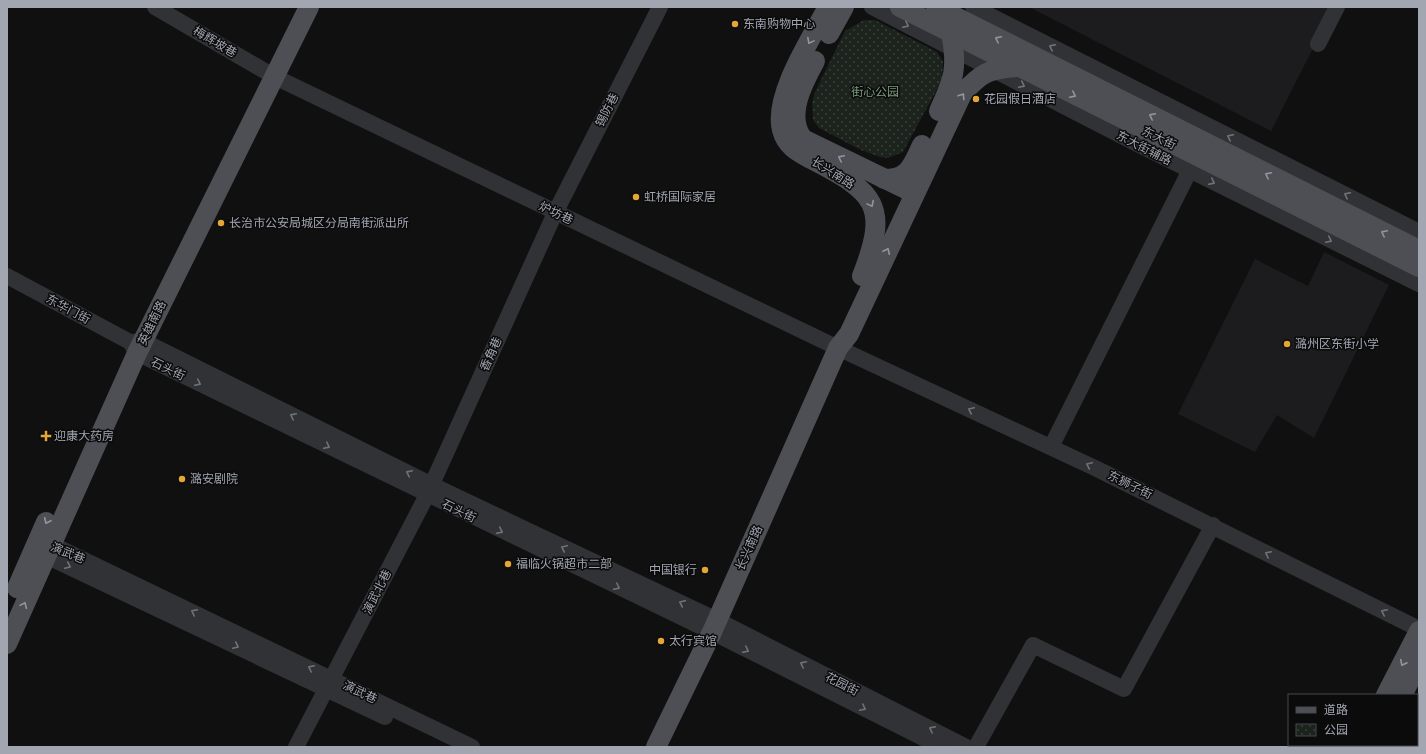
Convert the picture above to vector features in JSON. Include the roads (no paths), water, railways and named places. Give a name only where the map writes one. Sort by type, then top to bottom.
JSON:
[{"type":"main road","name":"英雄南路","points":[[7,642],[44,548],[137,345],[269,74],[295,7]]},
{"type":"main road","name":"英雄南路","points":[[269,74],[309,7]]},
{"type":"main road","name":"长兴南路","points":[[828,7],[787,88],[781,117],[782,130],[793,150],[849,181],[872,202],[876,216],[876,232],[870,255],[840,329],[838,348]]},
{"type":"main road","name":"长兴南路","points":[[844,7],[806,77],[797,105],[796,126],[803,139],[914,194]]},
{"type":"main road","name":"东大街","points":[[900,7],[952,41],[1017,67],[1419,267]]},
{"type":"main road","name":"东大街","points":[[936,7],[1419,250]]},
{"type":"main road","points":[[884,179],[902,176],[911,169],[951,86],[955,68],[952,41]]},
{"type":"main road","name":"长兴南路","points":[[656,747],[714,626],[838,348],[849,334],[962,94],[975,80],[992,69],[1017,67]]},
{"type":"main road","name":"英雄南路","points":[[7,612],[44,548]]},
{"type":"main road","points":[[1387,694],[1419,630]]},
{"type":"main road","points":[[1403,694],[1419,663]]},
{"type":"street","name":"梅辉坡巷","points":[[155,7],[269,74]]},
{"type":"street","name":"锡防巷","points":[[555,213],[660,7]]},
{"type":"street","name":"东大街辅路","points":[[872,7],[952,41],[992,69],[1419,284]]},
{"type":"street","points":[[973,7],[1419,232]]},
{"type":"street","points":[[1318,44],[1337,7]]},
{"type":"street","name":"炉坊巷","points":[[269,74],[838,348]]},
{"type":"street","points":[[1051,447],[1190,170]]},
{"type":"street","name":"香角巷","points":[[429,490],[555,213]]},
{"type":"street","name":"东华门街","points":[[7,276],[137,345]]},
{"type":"street","name":"石头街","points":[[137,345],[429,490],[714,626]]},
{"type":"street","name":"东狮子街","points":[[838,348],[1051,447],[1213,525],[1419,630]]},
{"type":"street","name":"演武北巷","points":[[296,747],[429,490]]},
{"type":"street","points":[[976,747],[1033,645],[1124,689],[1213,525]]},
{"type":"street","name":"演武巷","points":[[44,548],[329,684],[472,747]]},
{"type":"street","name":"花园街","points":[[714,626],[941,747]]},
{"type":"street","name":"花园街","points":[[714,626],[966,747]]},
{"type":"street","name":"演武巷","points":[[329,684],[449,747]]},
{"type":"place","name":"东南购物中心","points":[[735,24]]},
{"type":"place","name":"花园假日酒店","points":[[976,99]]},
{"type":"place","name":"虹桥国际家居","points":[[636,197]]},
{"type":"place","name":"长治市公安局城区分局南街派出所","points":[[221,223]]},
{"type":"place","name":"潞州区东街小学","points":[[1287,344]]},
{"type":"place","name":"迎康大药房","points":[[46,436]]},
{"type":"place","name":"潞安剧院","points":[[182,479]]},
{"type":"place","name":"福临火锅超市二部","points":[[508,564]]},
{"type":"place","name":"中国银行","points":[[705,570]]},
{"type":"place","name":"太行宾馆","points":[[661,641]]},
{"type":"park label","name":"街心公园","points":[[875,92]]}]
